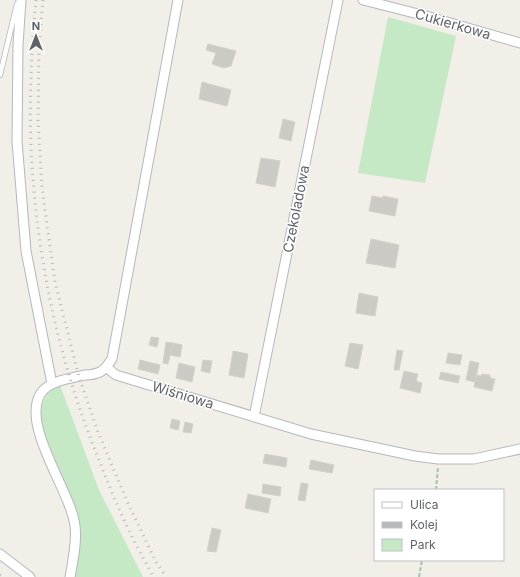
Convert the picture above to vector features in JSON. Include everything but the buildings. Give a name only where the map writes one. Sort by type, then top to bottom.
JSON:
[{"type":"street","points":[[20,0],[17,141],[26,251],[52,384]]},
{"type":"street","points":[[70,577],[74,557],[75,525],[66,498],[43,446],[36,415],[40,394],[52,384],[98,373],[106,368],[112,359],[178,0]]},
{"type":"street","name":"Czekoladowa","points":[[254,417],[338,0]]},
{"type":"street","name":"Cukierkowa","points":[[363,0],[426,16],[520,43]]},
{"type":"street","name":"Wiśniowa","points":[[106,368],[116,374],[311,434],[415,456],[438,459],[474,459],[520,449]]},
{"type":"street","points":[[0,554],[30,577]]},
{"type":"lane","points":[[0,75],[20,0]]},
{"type":"path","points":[[436,489],[438,459]]},
{"type":"path","points":[[418,577],[422,561]]},
{"type":"green space","points":[[388,17],[456,36],[425,183],[358,173]]},
{"type":"green space","points":[[60,385],[99,490],[143,577],[74,577],[77,562],[77,548],[71,498],[47,444],[41,417],[42,405],[48,394]]},
{"type":"railway","points":[[36,0],[31,71],[30,119],[32,166],[38,226],[49,296],[66,365],[88,432],[125,522],[154,577]]},
{"type":"railway","points":[[43,0],[39,46],[38,118],[42,188],[55,282],[79,377],[98,432],[127,501],[156,562],[166,577]]}]
